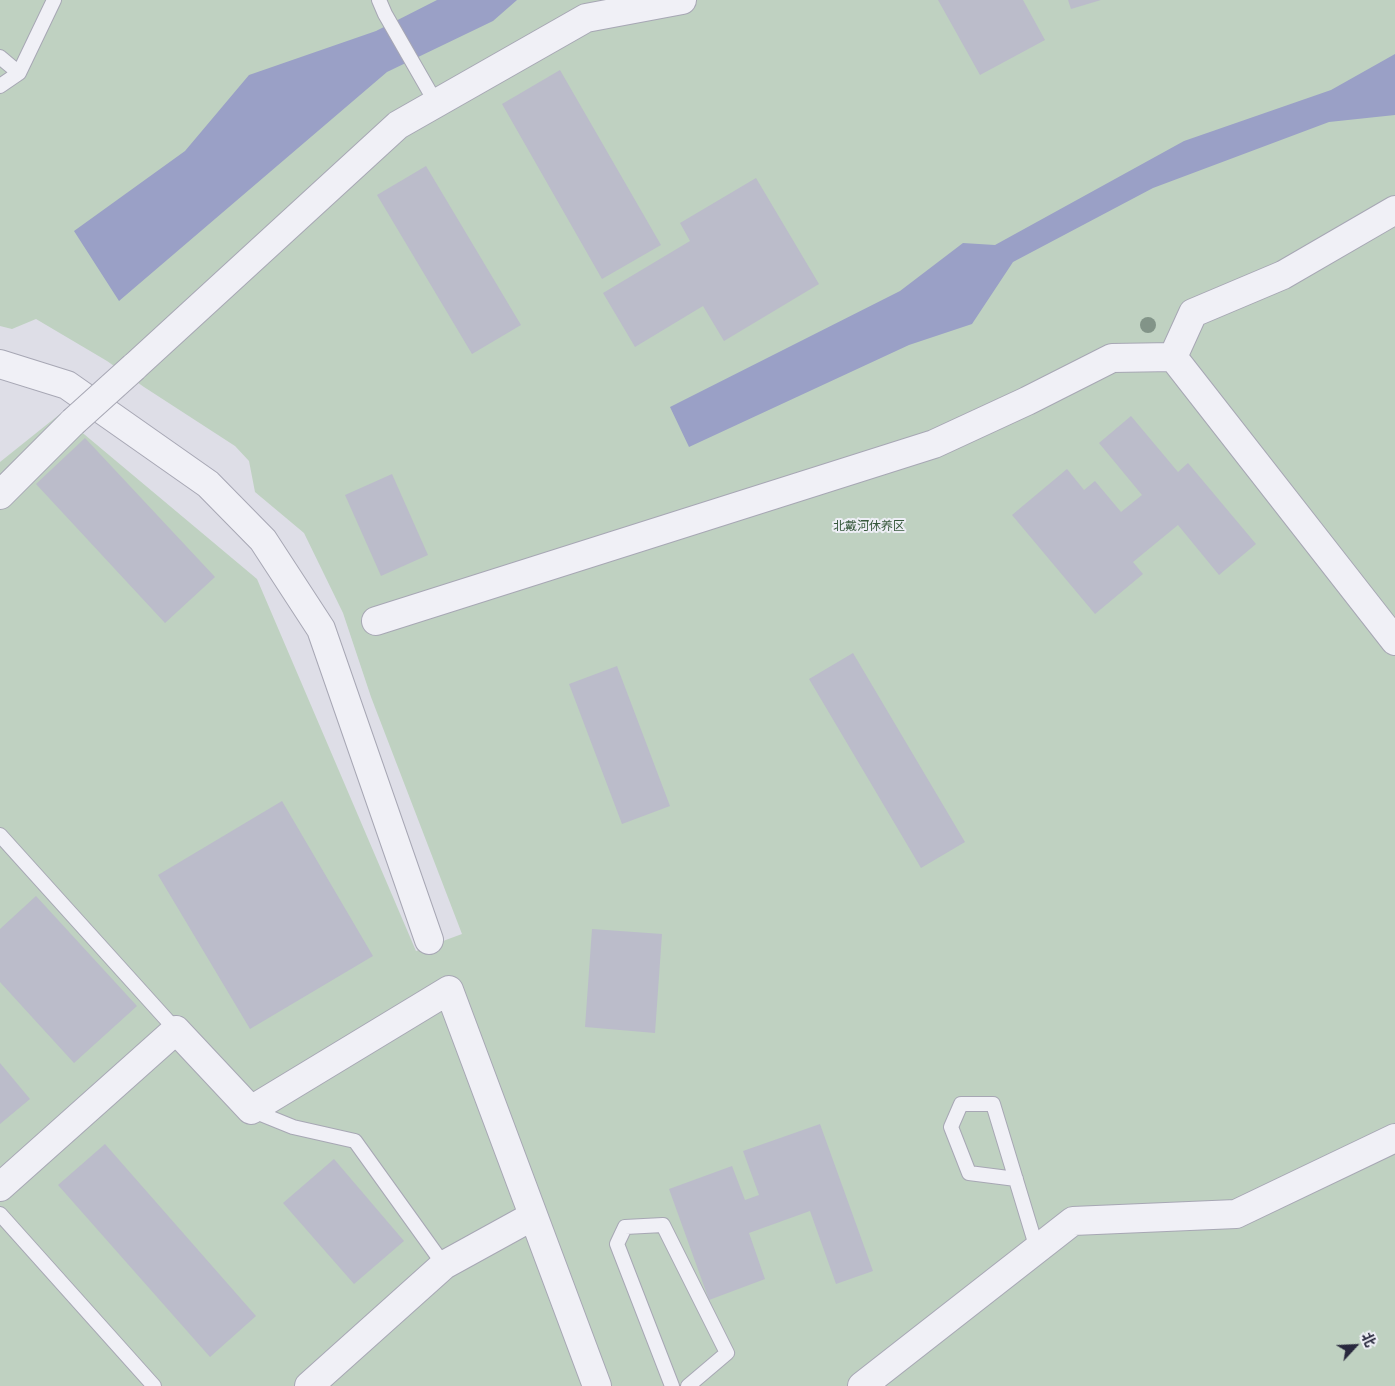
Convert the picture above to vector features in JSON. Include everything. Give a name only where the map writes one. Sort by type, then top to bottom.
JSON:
[{"type":"street","points":[[0,496],[74,422],[398,125],[586,18],[682,0]]},
{"type":"street","points":[[1173,357],[1193,313],[1282,275],[1395,210]]},
{"type":"street","points":[[376,621],[934,444],[1027,401],[1112,358],[1173,357]]},
{"type":"street","points":[[1173,357],[1395,641]]},
{"type":"street","points":[[0,364],[67,385],[208,484],[263,540],[321,629],[429,940]]},
{"type":"street","points":[[0,1187],[176,1030],[251,1110],[449,990],[597,1386]]},
{"type":"street","points":[[862,1386],[1073,1221],[1236,1214],[1395,1138]]},
{"type":"street","points":[[309,1386],[444,1265],[533,1216]]},
{"type":"lane","points":[[0,86],[19,73],[54,0]]},
{"type":"lane","points":[[379,0],[385,14],[436,103]]},
{"type":"lane","points":[[0,57],[19,73]]},
{"type":"lane","points":[[0,835],[176,1030]]},
{"type":"lane","points":[[1016,1179],[970,1174],[951,1127],[961,1104],[993,1104],[1016,1179],[1037,1249]]},
{"type":"lane","points":[[251,1110],[293,1127],[355,1141],[444,1265]]},
{"type":"lane","points":[[0,1214],[154,1386]]},
{"type":"lane","points":[[672,1386],[617,1244],[625,1227],[663,1225],[727,1353],[688,1386]]},
{"type":"green space","name":"北戴河休养区","points":[[0,0],[1395,0],[1395,1386],[0,1386],[0,462],[60,414],[257,579],[416,951],[462,934],[371,697],[343,613],[304,533],[255,492],[249,461],[235,446],[107,361],[36,319],[12,329],[0,326]]},
{"type":"water","points":[[437,0],[517,0],[493,21],[387,72],[119,301],[74,231],[185,151],[249,75],[376,31]]},
{"type":"water","points":[[1395,54],[1395,115],[1329,122],[1153,188],[1013,262],[972,324],[909,345],[689,447],[670,407],[900,291],[963,243],[995,245],[1184,141],[1331,90]]},
{"type":"building","points":[[938,0],[1023,0],[1045,40],[980,75]]},
{"type":"building","points":[[1068,0],[1101,0],[1071,9]]},
{"type":"building","points":[[560,70],[661,245],[602,279],[502,104]]},
{"type":"building","points":[[426,166],[521,325],[472,354],[377,195]]},
{"type":"building","points":[[756,178],[819,284],[724,341],[703,306],[635,347],[603,293],[690,241],[680,223]]},
{"type":"building","points":[[1131,416],[1178,472],[1188,463],[1256,544],[1219,575],[1178,525],[1133,562],[1143,574],[1095,614],[1012,515],[1067,469],[1084,490],[1095,481],[1121,512],[1142,495],[1099,443]]},
{"type":"building","points":[[85,438],[215,577],[165,623],[36,484]]},
{"type":"building","points":[[392,474],[428,555],[381,576],[345,495]]},
{"type":"building","points":[[853,653],[965,842],[921,868],[809,679]]},
{"type":"building","points":[[617,666],[670,806],[622,824],[569,684]]},
{"type":"building","points":[[282,801],[373,956],[250,1029],[158,875]]},
{"type":"building","points":[[36,896],[137,1006],[74,1063],[0,982],[0,929]]},
{"type":"building","points":[[592,929],[662,934],[655,1033],[585,1027]]},
{"type":"building","points":[[0,1063],[30,1099],[0,1124]]},
{"type":"building","points":[[820,1124],[873,1271],[836,1284],[810,1211],[749,1233],[765,1279],[709,1300],[669,1189],[732,1166],[745,1200],[759,1195],[743,1151]]},
{"type":"building","points":[[105,1144],[256,1316],[210,1357],[58,1185]]},
{"type":"building","points":[[334,1159],[404,1241],[354,1284],[283,1203]]}]
